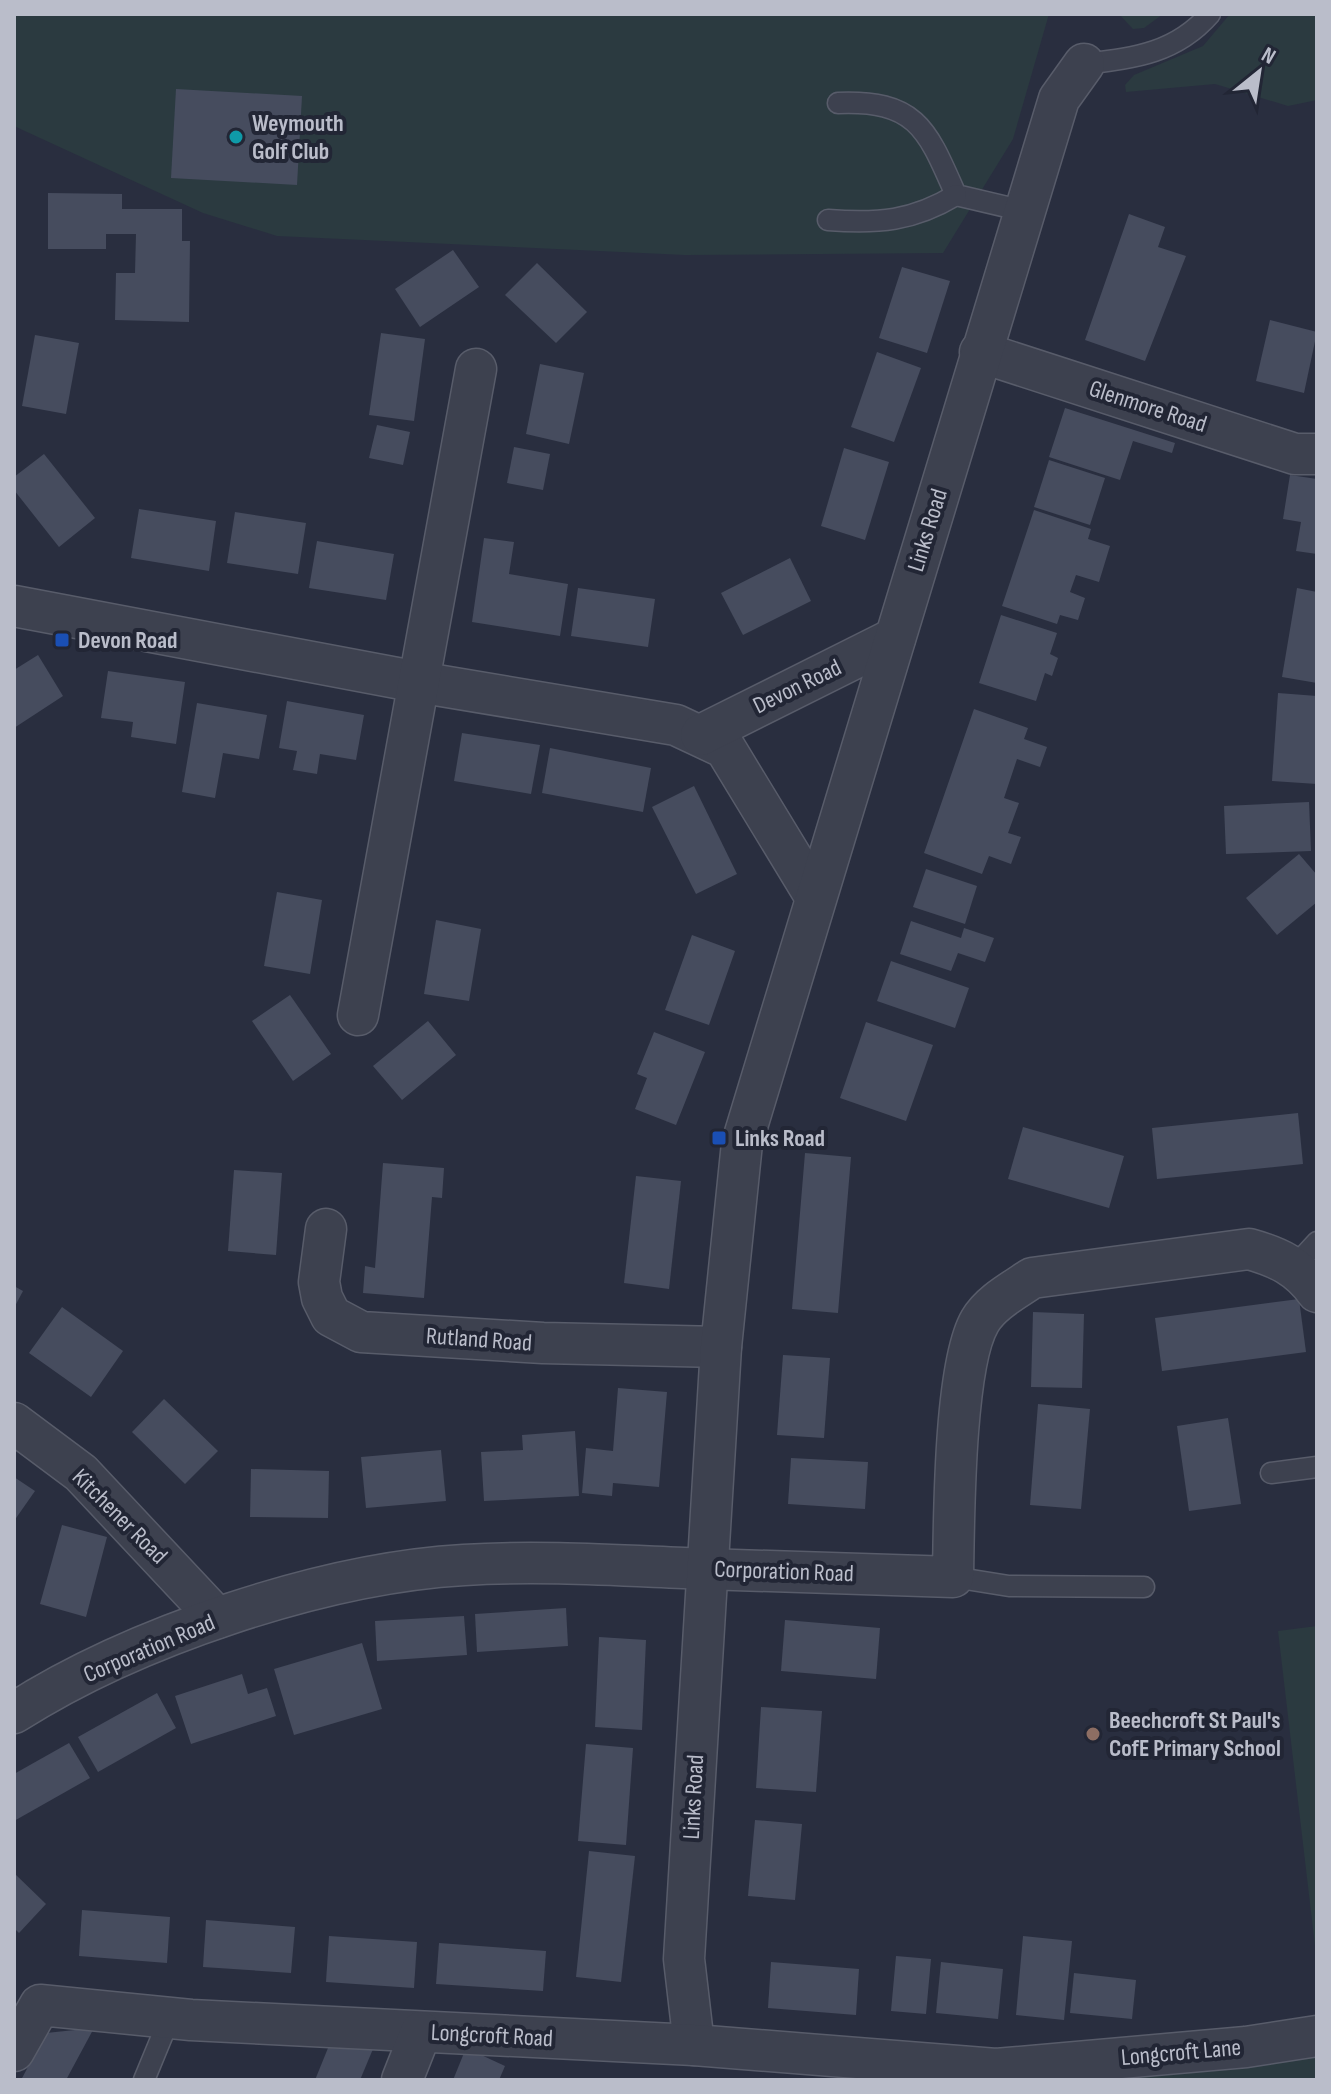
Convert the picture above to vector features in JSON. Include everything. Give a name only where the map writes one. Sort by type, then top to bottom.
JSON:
[{"type":"street","name":"Links Road","points":[[694,2045],[684,1959],[721,1347],[742,1143],[1059,99],[1084,64]]},
{"type":"street","name":"Glenmore Road","points":[[980,352],[1295,454],[1317,454]]},
{"type":"street","points":[[358,1015],[476,369]]},
{"type":"street","points":[[14,606],[418,682],[676,725],[725,748],[815,896]]},
{"type":"street","name":"Devon Road","points":[[701,735],[895,638]]},
{"type":"street","name":"Rutland Road","points":[[326,1229],[319,1282],[322,1298],[331,1316],[361,1332],[543,1343],[721,1347]]},
{"type":"street","points":[[953,1577],[964,1360],[981,1320],[1003,1297],[1032,1278],[1249,1249],[1309,1267]]},
{"type":"street","name":"Kitchener Road","points":[[14,1423],[81,1473],[217,1618]]},
{"type":"street","name":"Corporation Road","points":[[14,1713],[94,1670],[217,1618],[346,1581],[462,1565],[589,1563],[953,1577]]},
{"type":"street","name":"Longcroft Road","points":[[14,2051],[27,1998],[170,2017],[694,2045],[994,2074]]},
{"type":"street","points":[[402,2080],[421,2032]]},
{"type":"street","name":"Longcroft Lane","points":[[994,2074],[1246,2047],[1317,2036]]},
{"type":"lane","name":"Links Road","points":[[1084,64],[1150,56],[1199,27],[1210,14]]},
{"type":"lane","points":[[838,103],[879,104],[901,111],[934,144],[956,195]]},
{"type":"lane","points":[[828,220],[898,219],[926,213],[956,195],[1024,211]]},
{"type":"lane","points":[[1271,1473],[1317,1467]]},
{"type":"lane","points":[[953,1577],[1009,1586],[1144,1587]]},
{"type":"lane","points":[[144,2080],[170,2017]]},
{"type":"shaded area","name":"Weymouth Golf Club","points":[[14,14],[1049,14],[1013,139],[943,253],[685,255],[277,236],[203,213],[14,126]]},
{"type":"shaded area","points":[[1119,14],[1163,14],[1144,28],[1133,29]]},
{"type":"shaded area","points":[[1230,14],[1317,14],[1317,100],[1288,106],[1215,84],[1126,92],[1125,85],[1134,75],[1203,46]]},
{"type":"shaded area","points":[[1317,1626],[1317,1963],[1278,1631]]},
{"type":"shaded area","points":[[1317,2048],[1317,2080],[1014,2080]]},
{"type":"building","name":"Weymouth Golf Club","points":[[176,89],[302,96],[297,185],[171,178]]},
{"type":"building","points":[[48,193],[122,194],[122,209],[182,209],[182,241],[190,241],[189,322],[115,320],[116,273],[135,273],[136,234],[106,234],[106,249],[48,249]]},
{"type":"building","points":[[1129,214],[1165,227],[1158,247],[1186,256],[1145,361],[1085,340]]},
{"type":"building","points":[[453,250],[479,287],[420,327],[395,289]]},
{"type":"building","points":[[537,263],[587,312],[556,343],[505,295]]},
{"type":"building","points":[[902,267],[950,281],[927,353],[879,338]]},
{"type":"building","points":[[1270,320],[1317,332],[1304,393],[1256,381]]},
{"type":"building","points":[[381,333],[425,339],[414,421],[369,415]]},
{"type":"building","points":[[35,335],[79,343],[66,414],[22,406]]},
{"type":"building","points":[[877,352],[921,368],[894,442],[851,427]]},
{"type":"building","points":[[540,364],[584,373],[569,444],[526,434]]},
{"type":"building","points":[[1065,408],[1175,443],[1172,453],[1133,441],[1120,480],[1049,457]]},
{"type":"building","points":[[377,425],[410,432],[403,465],[369,458]]},
{"type":"building","points":[[514,447],[550,454],[543,490],[507,483]]},
{"type":"building","points":[[844,448],[889,462],[865,540],[821,526]]},
{"type":"building","points":[[44,454],[95,518],[59,547],[14,490],[14,477]]},
{"type":"building","points":[[1049,460],[1105,478],[1090,525],[1034,507]]},
{"type":"building","points":[[1290,475],[1317,479],[1317,554],[1296,551],[1301,522],[1283,519]]},
{"type":"building","points":[[139,509],[216,521],[209,571],[131,558]]},
{"type":"building","points":[[1034,510],[1091,529],[1088,539],[1110,546],[1099,582],[1076,575],[1070,592],[1085,598],[1078,620],[1060,615],[1057,624],[1002,606]]},
{"type":"building","points":[[235,512],[306,523],[298,574],[227,563]]},
{"type":"building","points":[[484,538],[514,542],[509,574],[568,584],[560,636],[472,622]]},
{"type":"building","points":[[317,541],[394,554],[386,600],[309,588]]},
{"type":"building","points":[[790,558],[811,601],[743,635],[721,593]]},
{"type":"building","points":[[578,588],[655,599],[648,647],[571,636]]},
{"type":"building","points":[[1297,588],[1317,592],[1317,683],[1282,677]]},
{"type":"building","points":[[1001,615],[1057,633],[1050,654],[1058,658],[1052,676],[1045,673],[1036,701],[979,683]]},
{"type":"building","points":[[38,655],[63,696],[14,728],[14,670]]},
{"type":"building","points":[[108,671],[185,682],[176,744],[131,737],[133,722],[101,718]]},
{"type":"building","points":[[1278,693],[1317,696],[1317,784],[1272,781]]},
{"type":"building","points":[[287,701],[364,715],[356,760],[320,754],[317,774],[293,770],[297,751],[279,748]]},
{"type":"building","points":[[197,703],[267,715],[259,759],[223,753],[215,798],[182,792]]},
{"type":"building","points":[[974,709],[1028,728],[1024,739],[1047,747],[1040,767],[1017,759],[1004,798],[1019,803],[1008,833],[1021,837],[1011,864],[989,856],[982,874],[924,853]]},
{"type":"building","points":[[462,733],[540,745],[531,794],[454,781]]},
{"type":"building","points":[[550,748],[651,768],[643,812],[542,793]]},
{"type":"building","points":[[694,786],[737,874],[696,894],[652,807]]},
{"type":"building","points":[[1309,802],[1311,851],[1226,854],[1224,806]]},
{"type":"building","points":[[1299,854],[1317,875],[1317,902],[1277,935],[1246,898]]},
{"type":"building","points":[[926,869],[977,886],[965,924],[913,907]]},
{"type":"building","points":[[277,892],[322,900],[310,974],[264,966]]},
{"type":"building","points":[[436,920],[481,929],[469,1001],[424,994]]},
{"type":"building","points":[[911,921],[961,938],[964,928],[994,938],[985,962],[958,953],[951,971],[900,954]]},
{"type":"building","points":[[692,935],[735,951],[709,1025],[665,1010]]},
{"type":"building","points":[[891,961],[969,988],[955,1028],[877,1001]]},
{"type":"building","points":[[290,995],[331,1054],[293,1081],[252,1021]]},
{"type":"building","points":[[428,1021],[456,1055],[402,1100],[373,1066]]},
{"type":"building","points":[[866,1022],[933,1045],[906,1121],[840,1098]]},
{"type":"building","points":[[654,1032],[705,1052],[676,1125],[635,1109],[647,1078],[637,1074]]},
{"type":"building","points":[[1298,1113],[1303,1164],[1157,1179],[1152,1128]]},
{"type":"building","points":[[1023,1127],[1124,1156],[1109,1208],[1008,1179]]},
{"type":"building","points":[[805,1153],[851,1157],[838,1313],[792,1309]]},
{"type":"building","points":[[383,1163],[444,1168],[442,1198],[432,1197],[424,1298],[363,1293],[365,1266],[375,1268]]},
{"type":"building","points":[[234,1170],[282,1173],[276,1255],[228,1251]]},
{"type":"building","points":[[636,1176],[681,1181],[669,1289],[624,1283]]},
{"type":"building","points":[[14,1286],[23,1291],[14,1308]]},
{"type":"building","points":[[1299,1299],[1306,1352],[1162,1371],[1155,1318]]},
{"type":"building","points":[[62,1307],[123,1351],[91,1397],[29,1353]]},
{"type":"building","points":[[1033,1312],[1084,1314],[1082,1388],[1031,1387]]},
{"type":"building","points":[[783,1355],[830,1358],[824,1438],[777,1435]]},
{"type":"building","points":[[618,1388],[667,1392],[659,1487],[613,1483],[612,1496],[582,1493],[586,1448],[613,1451]]},
{"type":"building","points":[[164,1399],[218,1451],[185,1484],[132,1432]]},
{"type":"building","points":[[1038,1404],[1090,1409],[1081,1509],[1030,1505]]},
{"type":"building","points":[[1228,1418],[1241,1504],[1189,1511],[1177,1426]]},
{"type":"building","points":[[575,1431],[579,1496],[484,1501],[481,1452],[523,1450],[522,1435]]},
{"type":"building","points":[[441,1450],[446,1501],[366,1508],[361,1457]]},
{"type":"building","points":[[791,1458],[868,1462],[865,1509],[788,1504]]},
{"type":"building","points":[[251,1469],[329,1471],[328,1518],[250,1517]]},
{"type":"building","points":[[14,1477],[35,1491],[14,1521]]},
{"type":"building","points":[[62,1525],[107,1537],[86,1617],[40,1604]]},
{"type":"building","points":[[566,1608],[568,1646],[477,1652],[475,1614]]},
{"type":"building","points":[[464,1616],[467,1655],[377,1661],[375,1621]]},
{"type":"building","points":[[785,1620],[880,1628],[876,1679],[781,1671]]},
{"type":"building","points":[[599,1637],[646,1640],[642,1730],[595,1727]]},
{"type":"building","points":[[362,1643],[382,1709],[294,1735],[274,1669]]},
{"type":"building","points":[[242,1674],[248,1694],[267,1688],[276,1716],[191,1744],[175,1696]]},
{"type":"building","points":[[157,1693],[176,1728],[98,1772],[78,1737]]},
{"type":"building","points":[[761,1707],[822,1711],[816,1792],[756,1788]]},
{"type":"building","points":[[69,1743],[90,1778],[14,1821],[14,1774]]},
{"type":"building","points":[[586,1744],[633,1748],[626,1845],[578,1841]]},
{"type":"building","points":[[755,1820],[802,1824],[795,1900],[748,1896]]},
{"type":"building","points":[[589,1851],[635,1856],[621,1982],[576,1977]]},
{"type":"building","points":[[14,1873],[46,1904],[19,1933],[14,1928]]},
{"type":"building","points":[[82,1910],[170,1917],[167,1963],[79,1956]]},
{"type":"building","points":[[206,1920],[295,1927],[291,1973],[203,1967]]},
{"type":"building","points":[[329,1936],[417,1942],[414,1988],[326,1982]]},
{"type":"building","points":[[1023,1936],[1072,1941],[1064,2020],[1016,2015]]},
{"type":"building","points":[[439,1943],[546,1951],[543,1991],[436,1984]]},
{"type":"building","points":[[896,1956],[931,1959],[926,2014],[891,2011]]},
{"type":"building","points":[[771,1962],[859,1969],[856,2015],[768,2008]]},
{"type":"building","points":[[941,1962],[1003,1969],[998,2019],[936,2013]]},
{"type":"building","points":[[1074,1973],[1136,1980],[1132,2019],[1070,2013]]},
{"type":"building","points":[[94,2028],[66,2080],[21,2080],[46,2033]]},
{"type":"building","points":[[328,2048],[373,2049],[360,2080],[315,2080]]},
{"type":"building","points":[[466,2048],[505,2066],[499,2080],[453,2080]]},
{"type":"place","name":"Weymouth Golf Club","points":[[236,137]]},
{"type":"place","name":"Devon Road","points":[[62,640]]},
{"type":"place","name":"Links Road","points":[[719,1138]]},
{"type":"place","name":"Beechcroft St Paul's CofE Primary School","points":[[1093,1734]]}]
